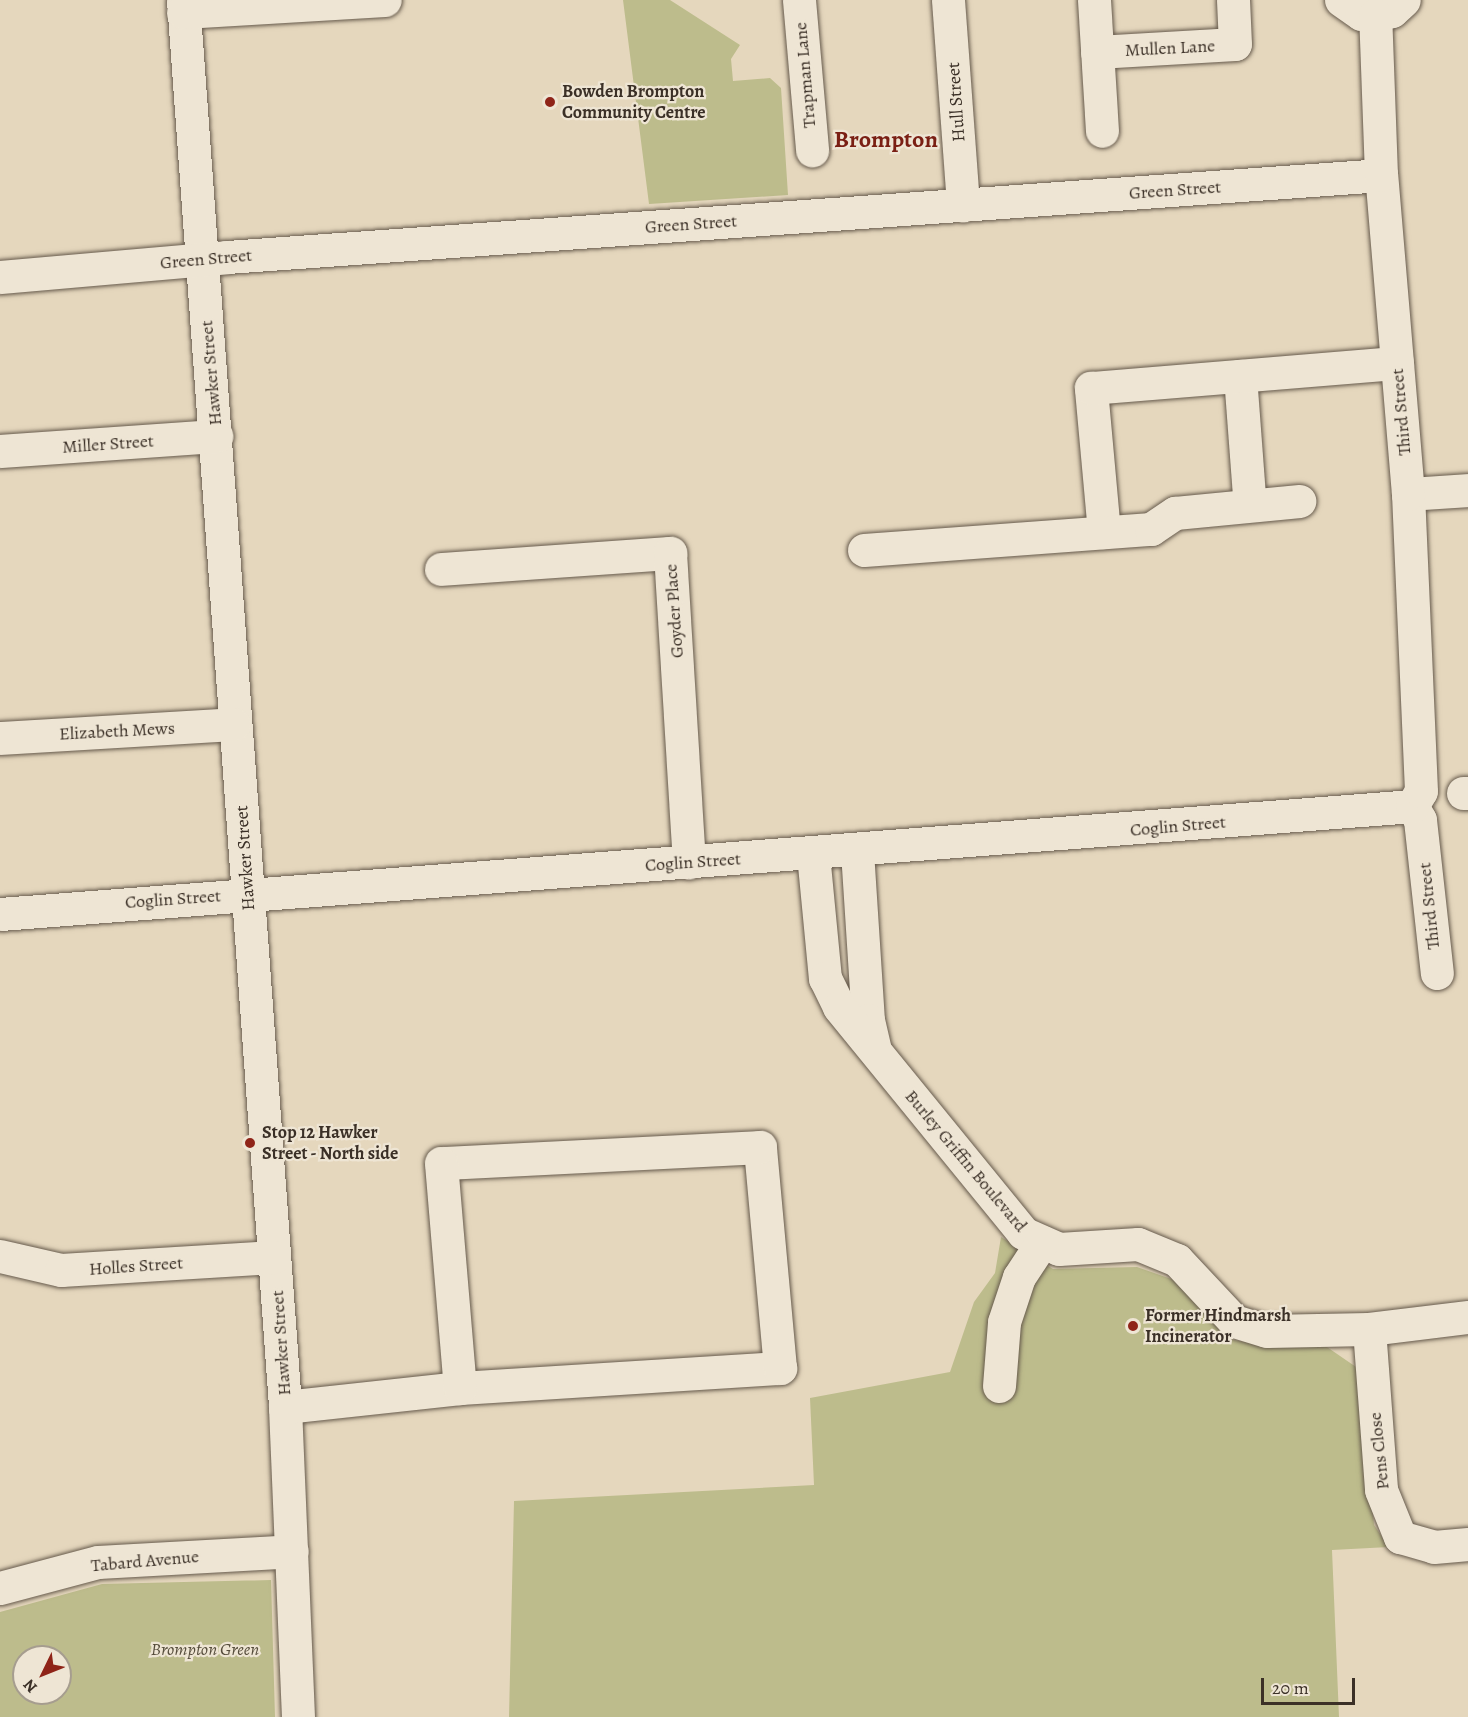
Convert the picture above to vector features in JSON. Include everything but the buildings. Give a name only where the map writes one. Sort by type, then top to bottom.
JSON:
[{"type":"street","points":[[183,6],[385,0]]},
{"type":"street","name":"Trapman Lane","points":[[799,0],[812,150]]},
{"type":"street","name":"Hull Street","points":[[948,0],[963,205]]},
{"type":"street","points":[[1094,0],[1102,131]]},
{"type":"street","name":"Mullen Lane","points":[[1097,52],[1235,44],[1233,0]]},
{"type":"street","points":[[1341,0],[1360,14],[1375,15],[1392,11],[1404,0]]},
{"type":"street","name":"Hawker Street","points":[[183,6],[285,1407],[298,1717]]},
{"type":"street","name":"Third Street","points":[[1375,15],[1381,175],[1408,494],[1421,791],[1400,807],[1420,820],[1437,973]]},
{"type":"street","name":"Green Street","points":[[0,277],[201,258],[1381,175]]},
{"type":"street","points":[[1104,532],[1091,388],[1397,363]]},
{"type":"street","points":[[1240,376],[1249,496]]},
{"type":"street","name":"Miller Street","points":[[0,451],[216,436]]},
{"type":"street","points":[[1408,494],[1468,490]]},
{"type":"street","points":[[864,550],[1150,529],[1175,513],[1299,501]]},
{"type":"street","name":"Goyder Place","points":[[441,569],[670,553],[690,862]]},
{"type":"street","name":"Elizabeth Mews","points":[[0,738],[234,724]]},
{"type":"street","name":"Coglin Street","points":[[0,914],[857,851],[1400,807]]},
{"type":"street","name":"Burley Griffin Boulevard","points":[[857,851],[868,1020],[876,1054]]},
{"type":"street","name":"Burley Griffin Boulevard","points":[[813,854],[825,978],[839,1007],[1023,1233],[1059,1250],[1138,1244],[1177,1260],[1234,1321],[1267,1331],[1369,1329],[1468,1317]]},
{"type":"street","points":[[285,1407],[460,1388],[780,1368],[760,1147],[441,1163],[460,1388]]},
{"type":"street","points":[[999,1386],[1004,1322],[1019,1277],[1042,1242]]},
{"type":"street","name":"Holles Street","points":[[0,1256],[61,1270],[274,1257]]},
{"type":"street","name":"Pens Close","points":[[1369,1329],[1381,1490],[1400,1537],[1434,1547],[1468,1544]]},
{"type":"street","name":"Tabard Avenue","points":[[0,1588],[98,1562],[292,1551]]},
{"type":"green space","points":[[623,0],[670,0],[740,45],[731,59],[733,81],[770,78],[781,88],[788,195],[649,204]]},
{"type":"green space","points":[[1001,1237],[1053,1269],[1137,1267],[1177,1281],[1229,1339],[1272,1347],[1324,1345],[1359,1369],[1374,1525],[1389,1547],[1332,1550],[1339,1717],[509,1717],[514,1501],[814,1485],[810,1398],[950,1372],[974,1302],[995,1273]]},
{"type":"green space","name":"Brompton Green","points":[[271,1580],[275,1717],[0,1717],[0,1612],[102,1584]]},
{"type":"place","name":"Bowden Brompton Community Centre","points":[[550,102]]},
{"type":"place","name":"Stop 12 Hawker Street - North side","points":[[250,1143]]},
{"type":"place","name":"Former Hindmarsh Incinerator","points":[[1133,1326]]},
{"type":"district","name":"Brompton","points":[[886,140]]}]
